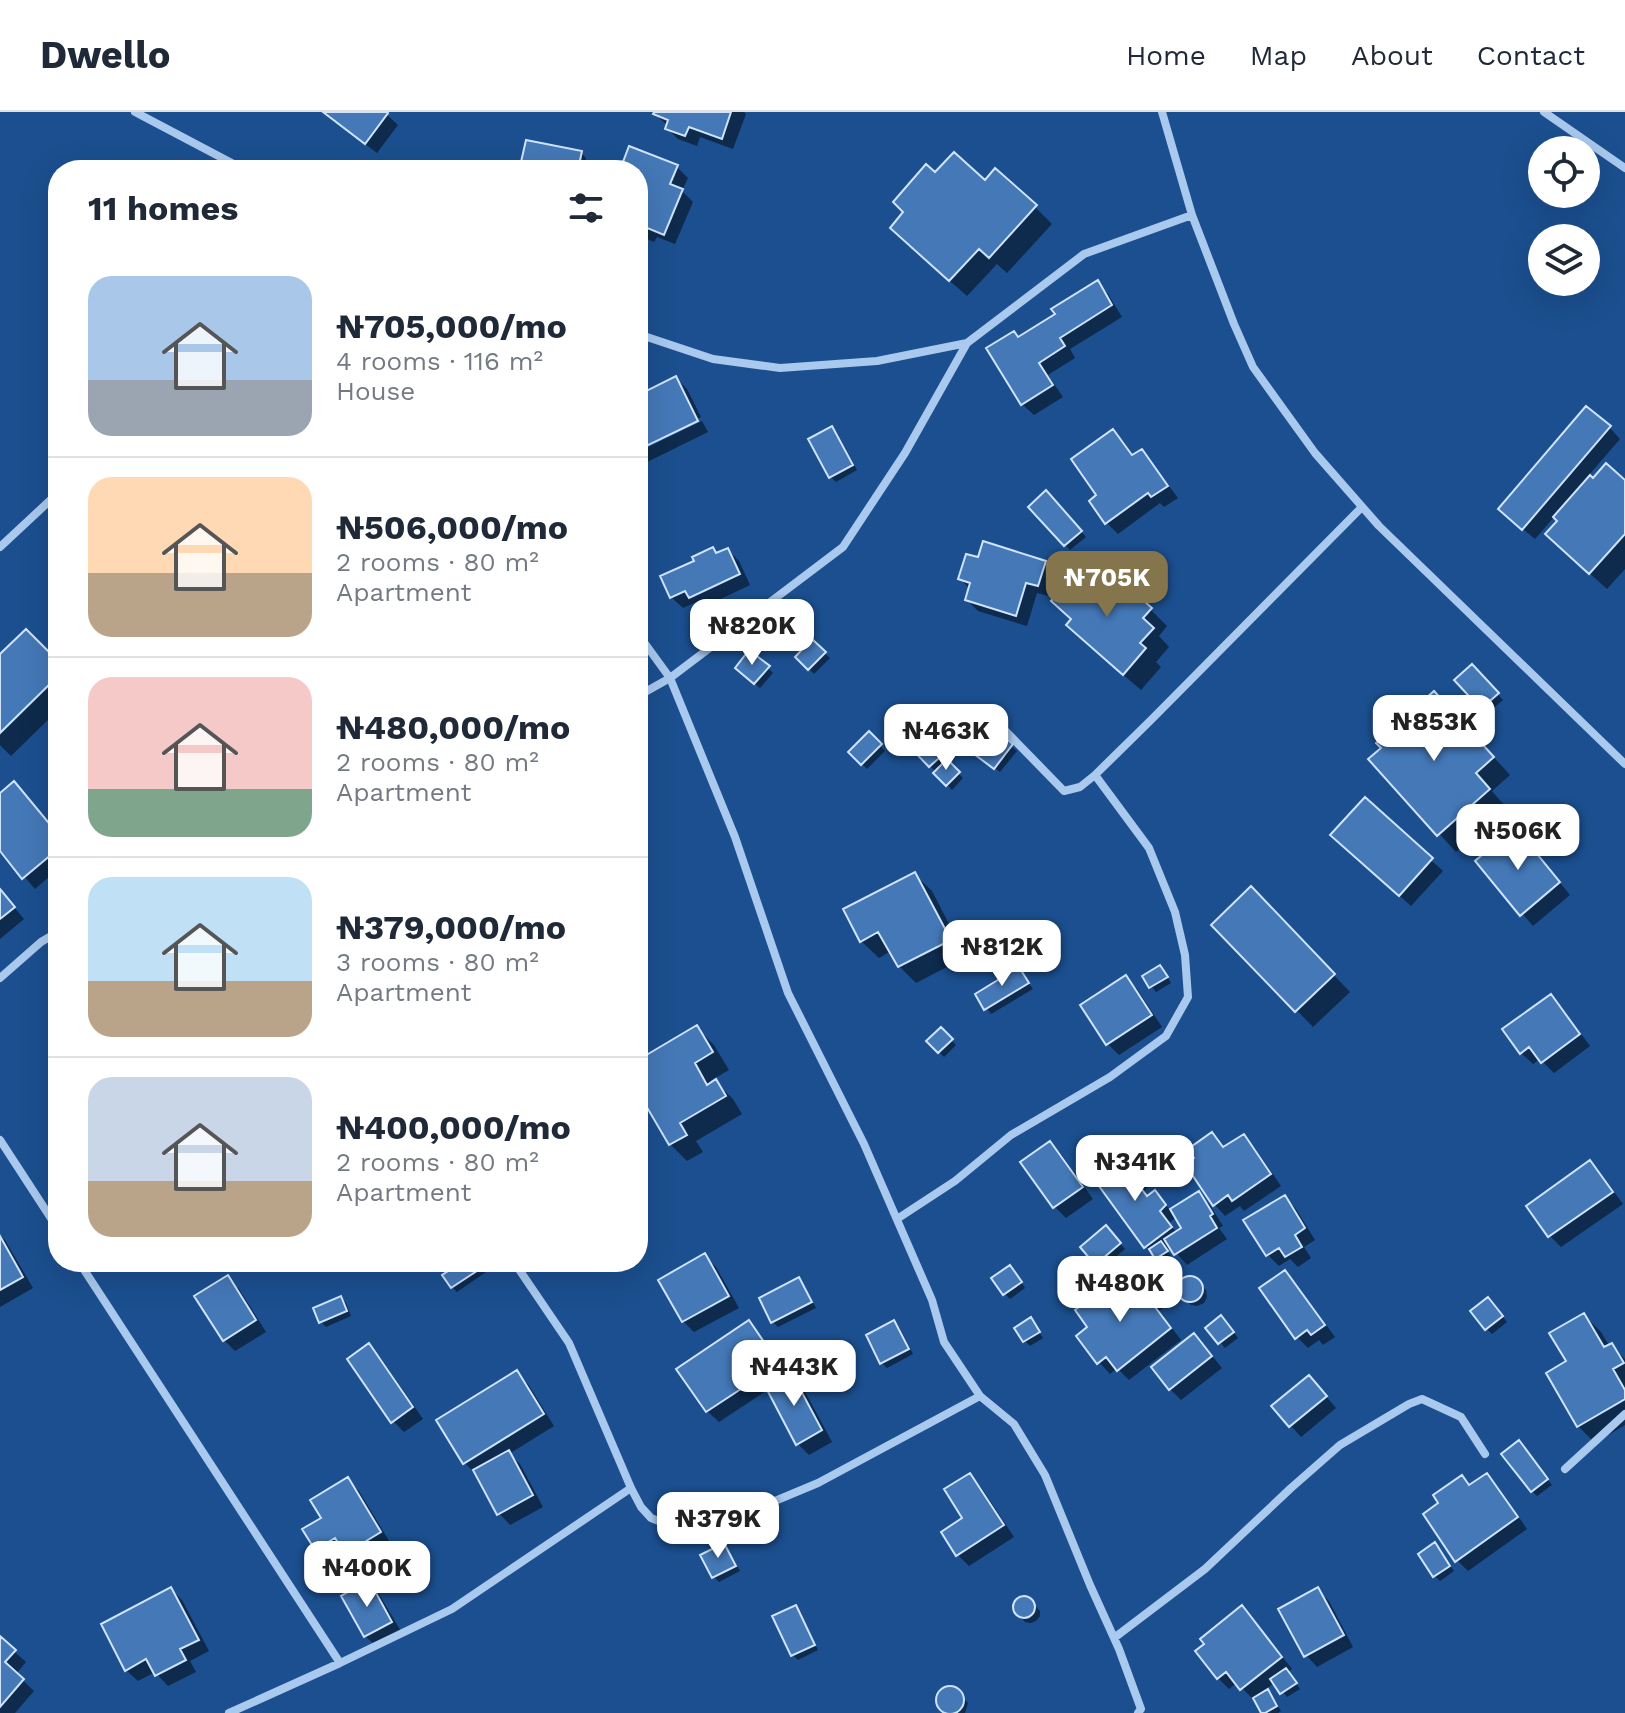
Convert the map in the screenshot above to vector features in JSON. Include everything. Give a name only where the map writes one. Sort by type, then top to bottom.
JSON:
[{"type":"street","points":[[135,112],[226,160]]},
{"type":"street","points":[[1162,112],[1192,215],[1253,367],[1315,453],[1379,526],[1625,764]]},
{"type":"street","points":[[1544,112],[1625,168]]},
{"type":"street","points":[[648,690],[670,678],[843,547],[905,453],[967,343],[1084,254],[1192,215]]},
{"type":"street","points":[[648,337],[713,359],[780,368],[877,361],[967,343]]},
{"type":"street","points":[[0,547],[48,502]]},
{"type":"street","points":[[987,712],[1064,791],[1080,787],[1152,719],[1362,507]]},
{"type":"street","points":[[648,648],[670,678],[735,837],[788,993],[864,1144],[932,1300],[944,1342],[980,1396],[1014,1424],[1045,1475],[1114,1638],[1141,1709],[1138,1713]]},
{"type":"street","points":[[897,1219],[955,1181],[1011,1135],[1110,1077],[1155,1045],[1166,1036],[1188,997],[1185,955],[1175,912],[1149,848],[1095,775]]},
{"type":"street","points":[[0,978],[48,938]]},
{"type":"street","points":[[0,1140],[48,1214]]},
{"type":"street","points":[[86,1272],[340,1663]]},
{"type":"street","points":[[521,1272],[569,1343],[641,1507],[651,1518],[666,1524],[701,1532],[736,1520],[818,1483],[980,1396]]},
{"type":"street","points":[[1114,1638],[1205,1569],[1340,1445],[1409,1404],[1422,1399],[1461,1417],[1485,1454]]},
{"type":"street","points":[[1565,1469],[1625,1414]]},
{"type":"street","points":[[229,1713],[452,1609],[631,1488]]},
{"type":"building","points":[[323,112],[387,112],[388,113],[365,144]]},
{"type":"building","points":[[654,112],[731,112],[722,139],[689,127],[685,136],[665,129],[668,120]]},
{"type":"building","points":[[526,140],[582,151],[580,160],[521,160]]},
{"type":"building","points":[[629,146],[678,165],[670,184],[683,189],[664,235],[648,228],[648,160],[624,160]]},
{"type":"building","points":[[954,152],[985,180],[995,168],[1037,205],[989,258],[979,249],[949,281],[890,228],[903,212],[893,202],[926,164],[935,172]]},
{"type":"building","points":[[1098,280],[1112,305],[1060,338],[1065,346],[1039,363],[1053,385],[1021,405],[986,348],[1014,331],[1018,337],[1055,314],[1051,309]]},
{"type":"building","points":[[676,376],[698,421],[648,445],[648,390]]},
{"type":"building","points":[[1586,406],[1611,426],[1522,530],[1498,509]]},
{"type":"building","points":[[832,426],[853,465],[829,478],[808,439]]},
{"type":"building","points":[[1113,429],[1132,455],[1142,449],[1168,486],[1151,497],[1148,493],[1105,524],[1089,501],[1096,495],[1071,459]]},
{"type":"building","points":[[1606,463],[1625,480],[1625,534],[1589,574],[1545,534],[1557,521],[1553,517],[1590,475],[1593,478]]},
{"type":"building","points":[[1046,490],[1082,531],[1064,546],[1028,507]]},
{"type":"building","points":[[983,541],[1046,561],[1038,586],[1026,583],[1016,616],[965,600],[970,583],[958,579],[966,554],[978,557]]},
{"type":"building","points":[[713,547],[716,553],[728,548],[740,574],[689,598],[685,591],[670,598],[660,576],[694,561],[692,557]]},
{"type":"building","points":[[1110,571],[1152,608],[1143,618],[1154,628],[1140,643],[1146,648],[1123,675],[1066,625],[1071,619],[1051,601],[1073,576],[1092,592]]},
{"type":"building","points":[[26,629],[48,651],[48,686],[0,733],[0,654]]},
{"type":"building","points":[[812,639],[826,652],[808,670],[795,657]]},
{"type":"building","points":[[749,650],[770,666],[754,684],[735,668]]},
{"type":"building","points":[[1472,664],[1499,693],[1481,709],[1454,680]]},
{"type":"building","points":[[1434,691],[1494,757],[1476,773],[1490,789],[1437,836],[1368,759],[1381,748],[1376,743]]},
{"type":"building","points":[[990,726],[1013,744],[994,769],[970,751]]},
{"type":"building","points":[[928,729],[948,750],[929,767],[909,746]]},
{"type":"building","points":[[869,731],[882,744],[861,765],[848,752]]},
{"type":"building","points":[[947,759],[960,772],[946,786],[933,773]]},
{"type":"building","points":[[14,781],[48,822],[48,857],[22,879],[0,851],[0,793]]},
{"type":"building","points":[[1365,797],[1433,858],[1399,896],[1330,835]]},
{"type":"building","points":[[1515,827],[1560,882],[1520,916],[1475,861]]},
{"type":"building","points":[[915,872],[951,940],[898,967],[878,932],[860,942],[843,909]]},
{"type":"building","points":[[1251,886],[1335,974],[1295,1012],[1211,925]]},
{"type":"building","points":[[0,889],[15,907],[0,919]]},
{"type":"building","points":[[1160,965],[1168,977],[1149,988],[1142,976]]},
{"type":"building","points":[[1019,967],[1029,983],[984,1010],[975,994]]},
{"type":"building","points":[[1126,975],[1152,1015],[1106,1045],[1080,1005]]},
{"type":"building","points":[[1551,994],[1580,1034],[1541,1063],[1529,1047],[1520,1054],[1502,1029]]},
{"type":"building","points":[[697,1025],[713,1052],[695,1063],[707,1085],[716,1079],[726,1096],[680,1123],[687,1135],[669,1145],[648,1109],[648,1054]]},
{"type":"building","points":[[941,1027],[953,1039],[938,1053],[926,1041]]},
{"type":"building","points":[[1212,1132],[1223,1147],[1244,1134],[1271,1174],[1232,1201],[1228,1195],[1213,1206],[1185,1164],[1194,1158],[1188,1149]]},
{"type":"building","points":[[1050,1141],[1083,1187],[1053,1208],[1020,1162]]},
{"type":"building","points":[[1128,1157],[1141,1173],[1134,1179],[1147,1196],[1155,1190],[1166,1205],[1160,1211],[1172,1227],[1144,1248],[1096,1182]]},
{"type":"building","points":[[1590,1160],[1613,1192],[1548,1237],[1526,1206]]},
{"type":"building","points":[[1199,1191],[1213,1214],[1210,1216],[1217,1228],[1174,1255],[1164,1239],[1181,1228],[1170,1209]]},
{"type":"building","points":[[1285,1195],[1305,1228],[1295,1235],[1302,1247],[1285,1257],[1279,1248],[1266,1256],[1243,1220]]},
{"type":"building","points":[[1106,1225],[1121,1243],[1095,1265],[1080,1247]]},
{"type":"building","points":[[0,1236],[23,1277],[0,1290]]},
{"type":"building","points":[[1161,1241],[1168,1251],[1155,1259],[1149,1249]]},
{"type":"building","points":[[705,1253],[729,1296],[682,1322],[658,1280]]},
{"type":"building","points":[[1010,1265],[1022,1282],[1003,1295],[991,1278]]},
{"type":"building","points":[[1285,1270],[1325,1325],[1311,1335],[1307,1330],[1295,1339],[1259,1288]]},
{"type":"building","points":[[447,1272],[475,1272],[451,1288],[442,1275]]},
{"type":"building","points":[[228,1275],[256,1320],[223,1341],[194,1296]]},
{"type":"building","points":[[1190,1276],[1199,1280],[1203,1289],[1199,1298],[1190,1302],[1181,1298],[1177,1289],[1181,1280]]},
{"type":"building","points":[[799,1277],[812,1302],[771,1323],[759,1298]]},
{"type":"building","points":[[1141,1280],[1153,1296],[1149,1299],[1171,1328],[1117,1371],[1106,1357],[1097,1364],[1076,1336],[1087,1327],[1075,1310],[1111,1282],[1121,1295]]},
{"type":"building","points":[[341,1296],[347,1311],[319,1323],[313,1308]]},
{"type":"building","points":[[1488,1297],[1503,1316],[1485,1330],[1470,1311]]},
{"type":"building","points":[[1584,1313],[1604,1347],[1612,1343],[1624,1363],[1613,1369],[1625,1390],[1625,1399],[1577,1427],[1546,1373],[1566,1361],[1549,1333]]},
{"type":"building","points":[[1221,1315],[1234,1332],[1218,1344],[1205,1328]]},
{"type":"building","points":[[1031,1317],[1040,1332],[1023,1342],[1014,1328]]},
{"type":"building","points":[[749,1320],[779,1364],[706,1412],[676,1369]]},
{"type":"building","points":[[894,1320],[909,1349],[880,1364],[866,1335]]},
{"type":"building","points":[[1194,1333],[1212,1356],[1169,1390],[1151,1367]]},
{"type":"building","points":[[369,1343],[413,1407],[391,1423],[347,1359]]},
{"type":"building","points":[[517,1370],[544,1414],[463,1464],[436,1420]]},
{"type":"building","points":[[791,1372],[822,1430],[796,1445],[765,1386]]},
{"type":"building","points":[[1309,1375],[1327,1396],[1289,1427],[1271,1406]]},
{"type":"building","points":[[1519,1440],[1548,1479],[1531,1492],[1501,1454]]},
{"type":"building","points":[[509,1450],[533,1495],[497,1515],[473,1470]]},
{"type":"building","points":[[970,1473],[1004,1525],[956,1556],[941,1532],[962,1518],[944,1489]]},
{"type":"building","points":[[1487,1473],[1518,1517],[1455,1562],[1423,1514],[1438,1503],[1433,1495],[1462,1475],[1469,1485]]},
{"type":"building","points":[[348,1477],[381,1532],[345,1554],[335,1538],[315,1550],[302,1529],[321,1518],[310,1500]]},
{"type":"building","points":[[1435,1542],[1450,1566],[1433,1577],[1418,1554]]},
{"type":"building","points":[[724,1543],[736,1566],[712,1578],[700,1555]]},
{"type":"building","points":[[369,1580],[392,1622],[364,1637],[341,1596]]},
{"type":"building","points":[[171,1587],[199,1640],[180,1649],[186,1660],[155,1676],[146,1659],[125,1671],[101,1624]]},
{"type":"building","points":[[1318,1587],[1344,1635],[1304,1657],[1278,1609]]},
{"type":"building","points":[[1024,1596],[1032,1599],[1035,1607],[1032,1615],[1024,1618],[1016,1615],[1013,1607],[1016,1599]]},
{"type":"building","points":[[796,1605],[815,1645],[791,1656],[772,1616]]},
{"type":"building","points":[[1242,1605],[1282,1657],[1240,1690],[1226,1672],[1217,1679],[1195,1651],[1204,1644],[1200,1639]]},
{"type":"building","points":[[0,1636],[16,1650],[5,1662],[24,1679],[0,1707]]},
{"type":"building","points":[[1286,1668],[1297,1683],[1280,1694],[1270,1679]]},
{"type":"building","points":[[950,1686],[960,1690],[964,1700],[960,1710],[950,1714],[940,1710],[936,1700],[940,1690]]},
{"type":"building","points":[[1268,1689],[1277,1706],[1261,1713],[1253,1698]]}]
